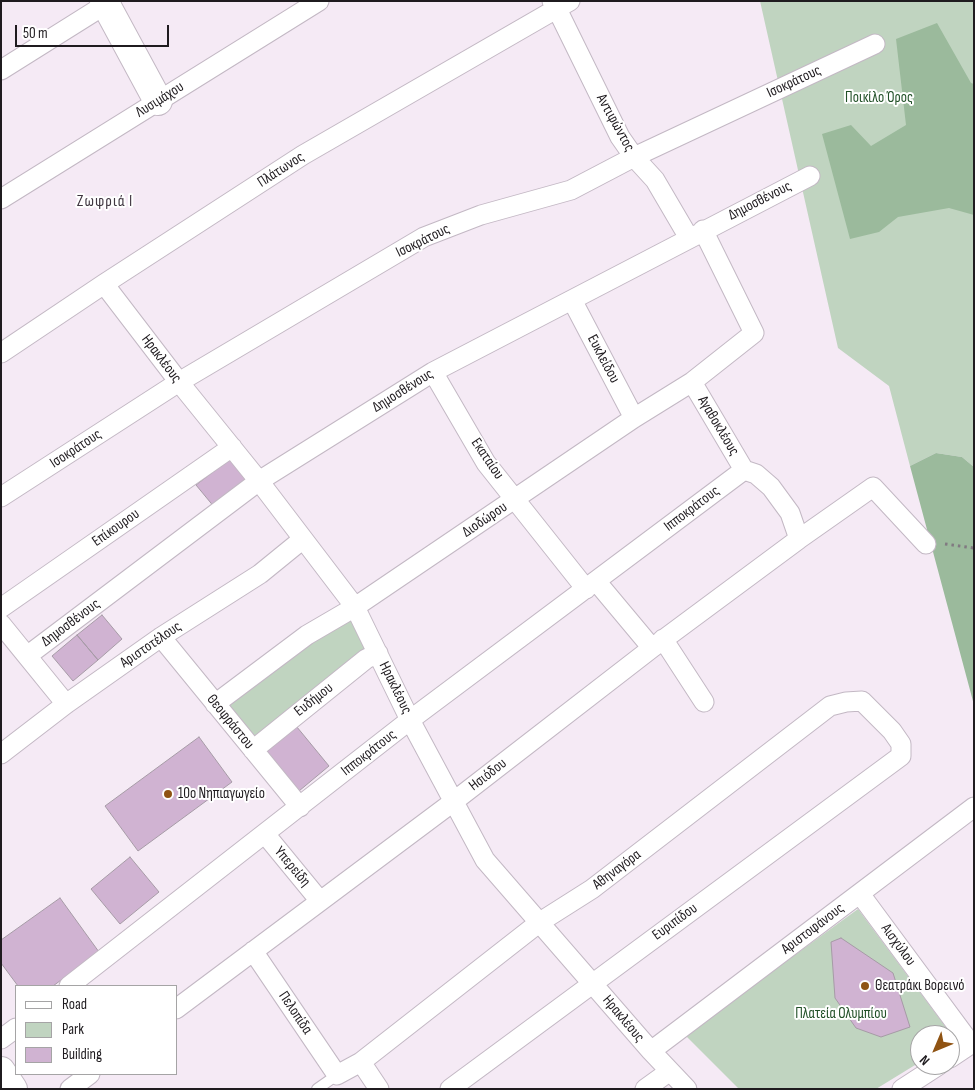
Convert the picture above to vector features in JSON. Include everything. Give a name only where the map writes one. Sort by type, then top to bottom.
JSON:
[{"type":"street","name":"Λυσιμάχου","points":[[1,199],[319,1]]},
{"type":"street","points":[[1,70],[107,2],[158,101]]},
{"type":"street","name":"Αντιφώντος","points":[[560,4],[620,137],[696,234],[754,333]]},
{"type":"street","name":"Πλάτωνος","points":[[1,353],[304,155],[560,4]]},
{"type":"street","name":"Ισοκράτους","points":[[1,496],[179,382],[424,237],[481,215],[571,190],[634,157],[875,44]]},
{"type":"street","name":"Δημοσθένους","points":[[27,656],[259,481],[433,372],[810,176]]},
{"type":"street","name":"Ηρακλέους","points":[[104,284],[179,382],[259,481],[355,607],[410,720],[485,860],[593,982],[651,1052],[687,1089]]},
{"type":"street","name":"Ευκλείδου","points":[[572,300],[634,418]]},
{"type":"street","name":"Διοδώρου","points":[[215,704],[307,635],[355,607],[634,418],[692,382],[754,333]]},
{"type":"street","name":"Εκαταίου","points":[[433,372],[486,463],[591,585],[658,644],[704,702]]},
{"type":"street","name":"Αγαθοκλέους","points":[[692,382],[744,470]]},
{"type":"street","name":"Επίκουρου","points":[[1,608],[232,447]]},
{"type":"street","points":[[744,470],[756,474],[771,487],[790,513],[799,539]]},
{"type":"street","name":"Ιπποκράτους","points":[[70,985],[410,720],[744,470]]},
{"type":"street","name":"Ησιόδου","points":[[178,1007],[453,802],[658,644],[799,539],[873,488],[926,544]]},
{"type":"street","name":"Αριστοτέλους","points":[[1,754],[66,704],[161,637],[260,574],[303,539]]},
{"type":"street","points":[[1,624],[66,704]]},
{"type":"street","name":"Θεοφράστου","points":[[161,637],[300,807]]},
{"type":"street","name":"Ευδήμου","points":[[254,750],[366,659],[378,653]]},
{"type":"street","name":"Αθηναγόρα","points":[[337,1075],[361,1062],[540,922],[592,889],[830,706],[862,701],[892,731],[901,744],[901,756]]},
{"type":"street","name":"Ευριπίδου","points":[[450,1089],[901,756]]},
{"type":"street","name":"Αριστοφάνους","points":[[651,1052],[974,807]]},
{"type":"street","name":"Υπερείδη","points":[[265,834],[320,901]]},
{"type":"street","name":"Αισχύλου","points":[[860,894],[972,1043]]},
{"type":"street","name":"Πελοπίδα","points":[[253,951],[337,1075]]},
{"type":"street","points":[[1,1039],[15,1029]]},
{"type":"street","points":[[960,1051],[972,1043]]},
{"type":"street","points":[[361,1062],[379,1089]]},
{"type":"street","points":[[1,1071],[13,1089]]},
{"type":"street","points":[[645,1089],[670,1071]]},
{"type":"street","points":[[70,1089],[89,1075]]},
{"type":"street","points":[[902,1089],[924,1075]]},
{"type":"lane","name":"Αθηναγόρα","points":[[318,1089],[337,1075]]},
{"type":"path","points":[[926,544],[951,544],[974,548]]},
{"type":"green space","name":"Ποικίλο Όρος","points":[[760,1],[974,1],[974,467],[962,457],[936,453],[910,466],[889,386],[838,348]]},
{"type":"green space","points":[[937,23],[971,83],[974,84],[974,215],[949,208],[898,217],[879,232],[850,239],[822,134],[851,125],[871,146],[906,125],[896,39]]},
{"type":"green space","points":[[936,453],[962,457],[974,467],[974,705],[910,466]]},
{"type":"green space","points":[[355,607],[378,653],[253,750],[215,704]]},
{"type":"green space","name":"Πλατεία Ολυμπίου","points":[[858,909],[944,1025],[910,1025],[910,1068],[876,1089],[739,1089],[685,1035]]},
{"type":"building","points":[[231,458],[249,481],[215,508],[196,485]]},
{"type":"building","points":[[102,615],[122,639],[98,660],[77,635]]},
{"type":"building","points":[[77,635],[98,660],[73,681],[52,656]]},
{"type":"building","points":[[292,721],[329,766],[293,796],[256,751]]},
{"type":"building","name":"10ο Νηπιαγωγείο","points":[[199,737],[232,782],[138,851],[105,806]]},
{"type":"building","points":[[130,857],[159,892],[120,924],[91,889]]},
{"type":"building","points":[[60,898],[99,952],[54,985],[17,985],[1,963],[1,940]]},
{"type":"building","name":"Θεατράκι Βορεινό","points":[[841,938],[893,973],[910,1027],[881,1037],[856,1028],[835,998],[831,942]]},
{"type":"place","name":"10ο Νηπιαγωγείο","points":[[168,794]]},
{"type":"place","name":"Θεατράκι Βορεινό","points":[[865,986]]},
{"type":"district","name":"Ζωφριά Ι","points":[[105,202]]}]
